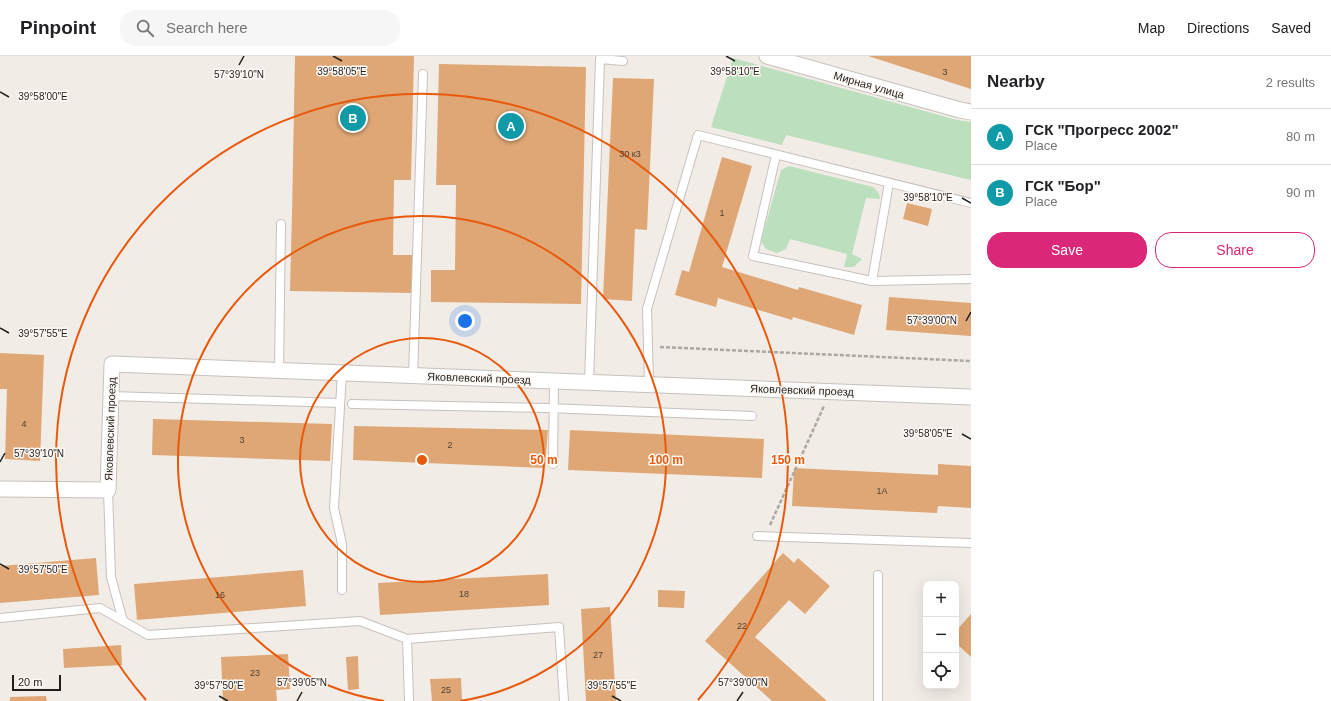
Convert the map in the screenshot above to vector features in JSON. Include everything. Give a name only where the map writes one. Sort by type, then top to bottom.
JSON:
[{"type":"street","name":"Мирная улица","points":[[767,56],[971,112]]},
{"type":"street","name":"Яковлевский проезд","points":[[108,490],[112,364],[971,397]]},
{"type":"street","points":[[0,489],[108,490]]},
{"type":"lane","points":[[589,382],[600,59],[623,61]]},
{"type":"lane","points":[[413,376],[423,74]]},
{"type":"lane","points":[[649,384],[647,309],[698,135],[971,203]]},
{"type":"lane","points":[[776,155],[753,256],[872,281],[971,279]]},
{"type":"lane","points":[[872,281],[889,183]]},
{"type":"lane","points":[[279,370],[281,224]]},
{"type":"lane","points":[[342,373],[334,508],[342,544],[342,590]]},
{"type":"lane","points":[[553,464],[554,380]]},
{"type":"lane","points":[[111,396],[340,403]]},
{"type":"lane","points":[[352,404],[554,408],[752,416]]},
{"type":"lane","points":[[108,490],[111,577],[123,620]]},
{"type":"lane","points":[[761,537],[971,543]]},
{"type":"lane","points":[[878,575],[878,701]]},
{"type":"lane","points":[[0,618],[100,608],[148,635],[360,620],[407,639],[559,626],[564,701]]},
{"type":"lane","points":[[407,639],[409,701]]},
{"type":"path","points":[[648,347],[971,361]]},
{"type":"path","points":[[761,537],[830,392]]},
{"type":"green space","points":[[733,58],[957,120],[971,122],[971,180],[786,135],[782,145],[711,127]]},
{"type":"green space","points":[[789,166],[873,187],[879,193],[880,199],[866,198],[852,254],[862,259],[854,267],[844,267],[847,254],[790,239],[786,249],[777,253],[766,249],[761,241],[781,170]]},
{"type":"building","points":[[295,56],[414,56],[411,180],[394,180],[393,255],[412,255],[412,293],[290,291]]},
{"type":"building","points":[[868,56],[971,56],[971,89]]},
{"type":"building","points":[[439,64],[586,67],[581,304],[431,302],[431,270],[455,270],[456,185],[436,185]]},
{"type":"building","points":[[613,78],[654,79],[647,230],[635,229],[632,301],[603,299]]},
{"type":"building","points":[[722,157],[752,166],[722,267],[798,290],[799,287],[862,305],[854,335],[793,317],[792,320],[718,298],[716,307],[675,295],[682,270],[689,272]]},
{"type":"building","points":[[907,203],[932,209],[928,226],[903,219]]},
{"type":"building","points":[[889,297],[971,303],[971,336],[886,330]]},
{"type":"building","points":[[0,353],[44,355],[40,461],[5,459],[7,389],[0,389]]},
{"type":"building","points":[[153,419],[332,424],[330,461],[152,455]]},
{"type":"building","points":[[354,426],[548,430],[545,468],[353,460]]},
{"type":"building","points":[[570,430],[764,439],[762,478],[568,470]]},
{"type":"building","points":[[938,464],[971,466],[971,508],[938,506],[937,513],[792,506],[794,468],[938,475]]},
{"type":"building","points":[[783,553],[794,563],[798,558],[830,586],[805,614],[789,600],[755,637],[827,701],[772,701],[705,641]]},
{"type":"building","points":[[96,558],[99,595],[0,603],[0,566]]},
{"type":"building","points":[[303,570],[306,606],[137,620],[134,584]]},
{"type":"building","points":[[548,574],[549,605],[380,615],[378,583]]},
{"type":"building","points":[[658,590],[685,591],[684,608],[658,607]]},
{"type":"building","points":[[610,607],[616,701],[586,701],[581,609]]},
{"type":"building","points":[[971,614],[971,657],[959,646],[959,628]]},
{"type":"building","points":[[121,645],[122,665],[64,668],[63,649]]},
{"type":"building","points":[[288,654],[290,689],[276,690],[277,701],[223,701],[221,657]]},
{"type":"building","points":[[358,656],[359,689],[348,690],[346,657]]},
{"type":"building","points":[[461,678],[462,701],[432,701],[430,679]]},
{"type":"building","points":[[46,696],[47,701],[10,701],[10,697]]},
{"type":"place","name":"ГСК \"Бор\"","points":[[353,118]]},
{"type":"place","name":"ГСК \"Прогресс 2002\"","points":[[511,126]]}]
